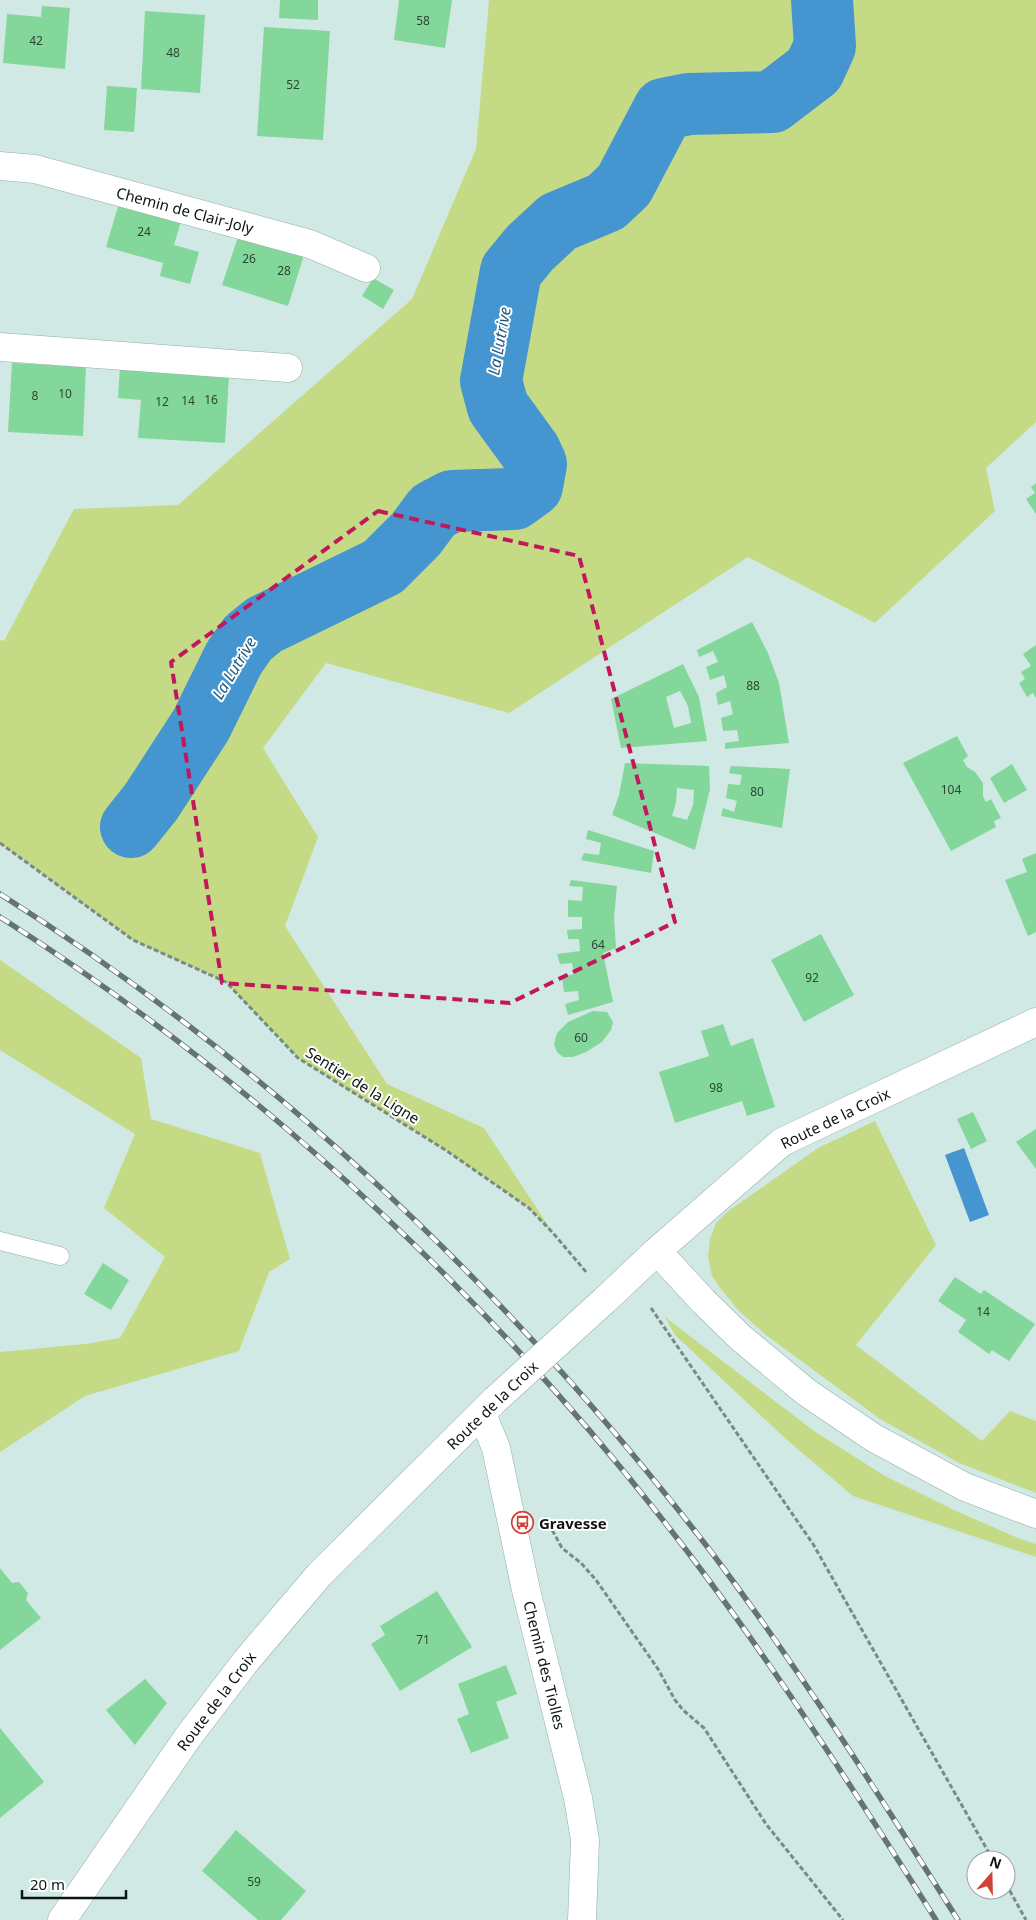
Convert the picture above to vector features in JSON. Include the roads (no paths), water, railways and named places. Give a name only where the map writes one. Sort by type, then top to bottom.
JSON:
[{"type":"street","name":"Chemin de Clair-Joly","points":[[0,166],[35,169],[310,244],[366,268]]},
{"type":"street","points":[[0,347],[288,368]]},
{"type":"street","name":"Route de la Croix","points":[[62,1920],[188,1737],[246,1661],[319,1575],[488,1407],[657,1251],[782,1142],[1036,1022]]},
{"type":"street","points":[[657,1251],[704,1302],[741,1338],[806,1392],[874,1438],[965,1487],[1036,1514]]},
{"type":"street","name":"Chemin des Tiolles","points":[[488,1407],[526,1590],[578,1798],[585,1840],[582,1920]]},
{"type":"lane","points":[[0,1241],[60,1256]]},
{"type":"water","points":[[964,1148],[989,1215],[970,1222],[945,1155]]},
{"type":"waterway","name":"La Lutrive","points":[[131,827],[151,802],[201,725],[234,658],[248,638],[264,625],[383,567],[416,534],[433,511],[452,501],[514,499],[532,486],[536,464],[530,451],[498,407],[491,381],[511,271],[530,248],[558,222],[606,202],[624,185],[664,109],[689,104],[772,102],[814,70],[825,46],[822,0]]},
{"type":"railway","points":[[0,894],[168,1010],[249,1074],[327,1140],[403,1209],[476,1281],[546,1355],[668,1497],[752,1608],[843,1740],[958,1920]]},
{"type":"railway","points":[[0,917],[101,985],[199,1057],[293,1134],[384,1216],[471,1301],[554,1390],[633,1483],[708,1579],[768,1662],[825,1747],[936,1920]]},
{"type":"place","name":"Gravesse","points":[[523,1523]]}]
